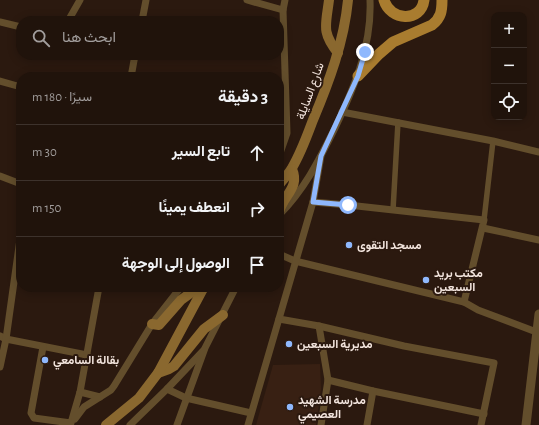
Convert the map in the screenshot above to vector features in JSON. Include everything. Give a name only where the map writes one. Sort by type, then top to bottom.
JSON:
[{"type":"main road","points":[[329,0],[326,31],[329,42],[338,53]]},
{"type":"main road","name":"شارع السايلة","points":[[284,178],[292,168],[305,142],[321,102],[338,53],[348,0]]},
{"type":"main road","points":[[384,0],[390,11],[404,17],[418,12],[424,0]]},
{"type":"main road","points":[[358,76],[393,42],[436,22],[441,14],[442,0]]},
{"type":"main road","points":[[284,200],[294,184],[292,168]]},
{"type":"main road","points":[[152,324],[159,325],[181,300],[192,292]]},
{"type":"main road","points":[[106,425],[139,398],[158,373],[201,292]]},
{"type":"main road","points":[[158,373],[174,366],[204,329],[223,315]]},
{"type":"street","points":[[71,16],[80,0]]},
{"type":"street","points":[[143,16],[146,0]]},
{"type":"street","points":[[247,0],[283,10]]},
{"type":"street","points":[[283,16],[285,0]]},
{"type":"street","points":[[284,208],[302,188],[321,156],[358,76],[365,52],[368,33],[370,0]]},
{"type":"street","points":[[0,22],[16,26]]},
{"type":"street","points":[[284,41],[287,133],[284,142]]},
{"type":"street","points":[[132,72],[133,60]]},
{"type":"street","points":[[0,81],[16,86]]},
{"type":"street","points":[[342,112],[493,141],[539,152]]},
{"type":"street","points":[[393,210],[398,122]]},
{"type":"street","points":[[464,302],[484,224],[493,141]]},
{"type":"street","points":[[248,425],[313,202],[321,156]]},
{"type":"street","points":[[0,176],[16,182]]},
{"type":"street","points":[[313,202],[393,210],[484,224],[539,240]]},
{"type":"street","points":[[284,256],[296,261],[464,302],[478,310],[538,332]]},
{"type":"street","points":[[0,367],[3,338],[16,261]]},
{"type":"street","points":[[71,424],[80,392],[98,292]]},
{"type":"street","points":[[71,424],[84,407],[111,390],[152,324],[177,292]]},
{"type":"street","points":[[178,425],[186,398],[206,348],[234,292]]},
{"type":"street","points":[[526,425],[539,314]]},
{"type":"street","points":[[279,320],[319,326],[404,346],[494,363],[481,425]]},
{"type":"street","points":[[319,326],[328,380],[321,425]]},
{"type":"street","points":[[3,338],[87,355]]},
{"type":"street","points":[[43,347],[31,413],[34,418],[71,424]]},
{"type":"street","points":[[130,425],[206,348]]},
{"type":"street","points":[[328,380],[484,414]]},
{"type":"street","points":[[167,389],[186,398],[251,413]]},
{"type":"street","points":[[367,425],[373,391]]},
{"type":"street","points":[[80,392],[100,397]]},
{"type":"shaded area","name":"مدرسة الشهيد العصيمي","points":[[320,364],[321,389],[316,425],[256,425],[273,365]]},
{"type":"place","name":"مسجد التقوى","points":[[349,245]]},
{"type":"place","name":"مكتب بريد السبعين","points":[[426,280]]},
{"type":"place","name":"مديرية السبعين","points":[[289,344]]},
{"type":"place","name":"بقالة السامعي","points":[[45,360]]},
{"type":"place","name":"مدرسة الشهيد العصيمي","points":[[290,407]]},
{"type":"route","points":[[348,205],[313,202],[321,156],[358,76],[365,52]]}]
